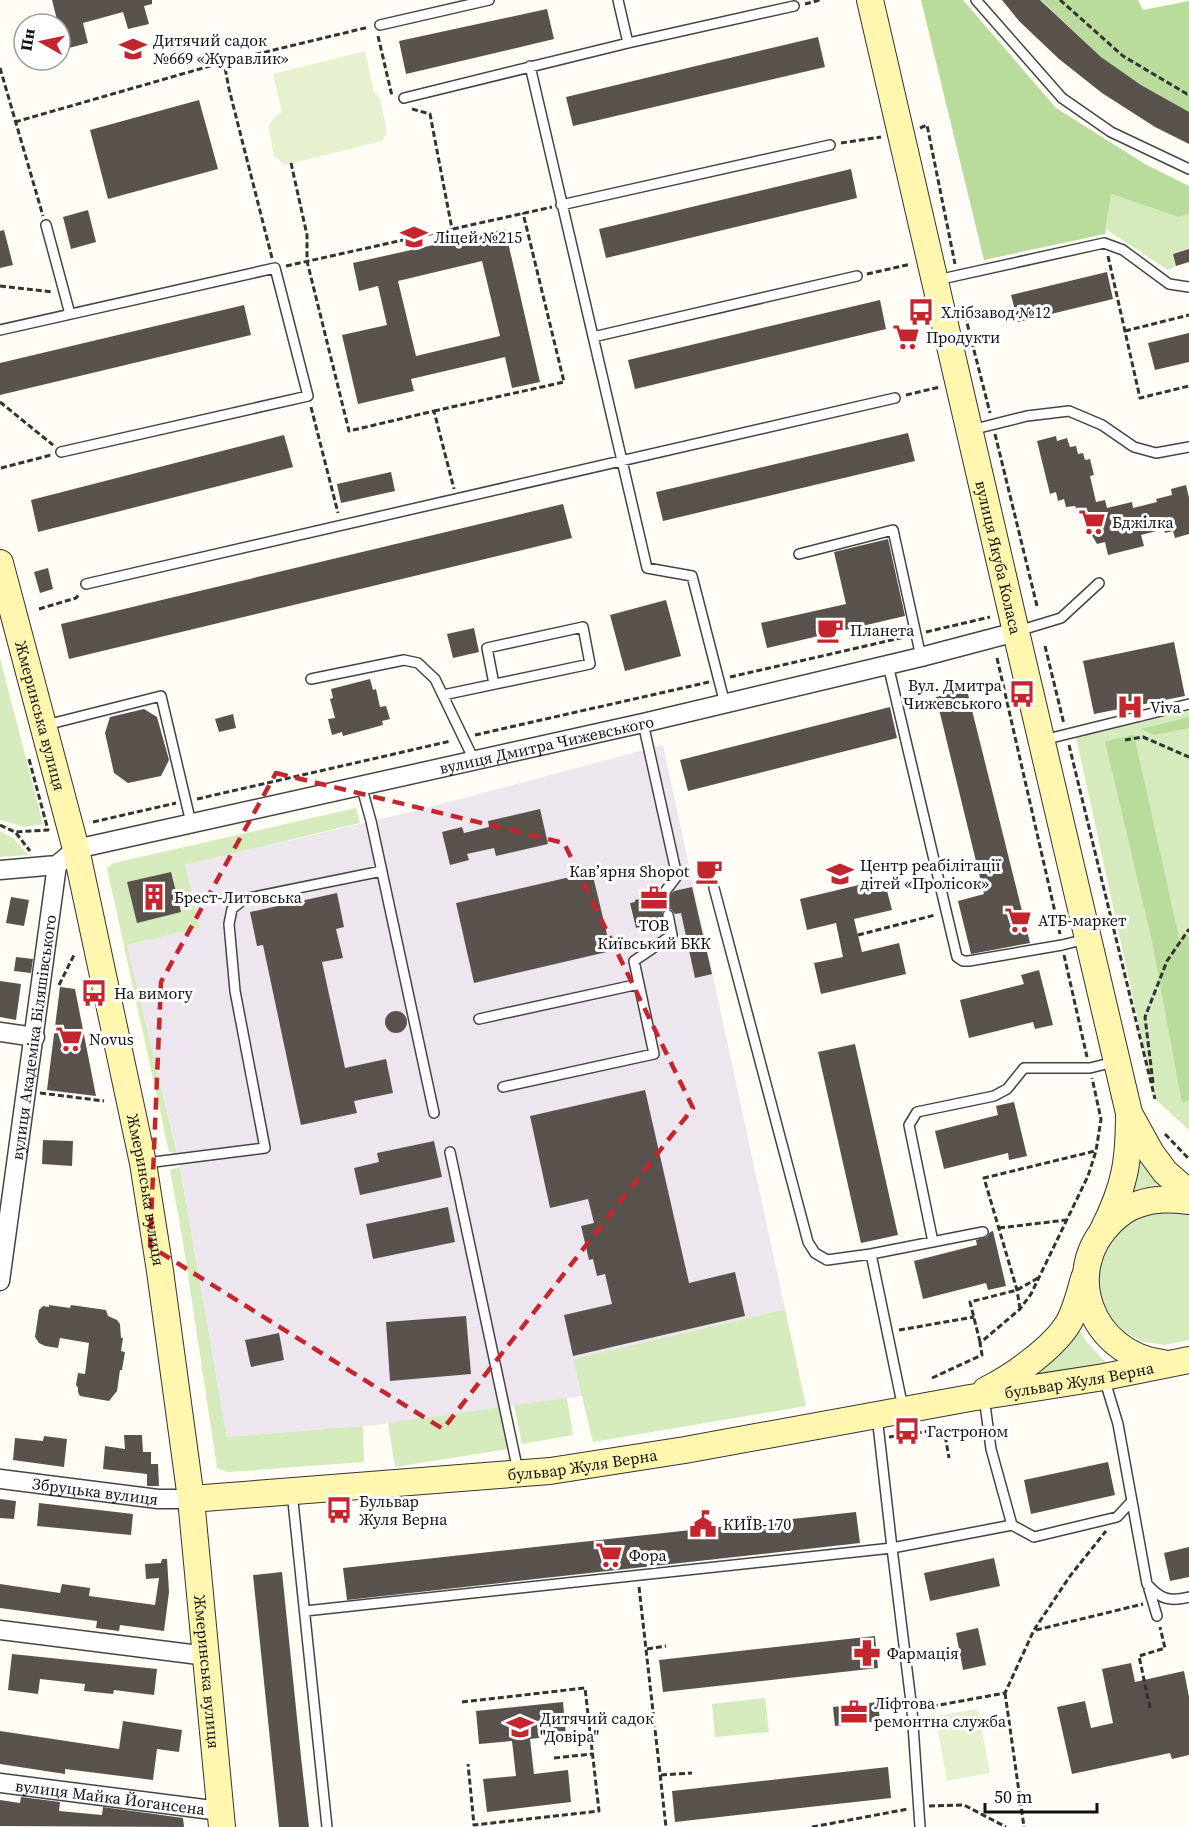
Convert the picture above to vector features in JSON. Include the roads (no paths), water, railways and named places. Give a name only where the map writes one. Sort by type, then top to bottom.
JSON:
[{"type":"street","name":"вулиця Якуба Коласа","points":[[870,0],[935,281],[981,427],[1016,632],[1129,1113],[1129,1153],[1122,1186],[1103,1230]]},
{"type":"street","name":"Жмеринська вулиця","points":[[0,563],[44,726],[67,857],[143,1163],[191,1499],[221,1819]]},
{"type":"street","name":"вулиця Дмитра Чижевського","points":[[0,870],[67,857],[191,823],[725,704],[1016,632]]},
{"type":"street","name":"вулиця Академіка Біляшівського","points":[[0,1281],[7,1184],[27,1091],[67,857]]},
{"type":"street","points":[[0,1032],[35,1037]]},
{"type":"street","name":"вулиця Якуба Коласа","points":[[1129,1113],[1151,1153],[1165,1172],[1189,1193]]},
{"type":"street","points":[[1103,1230],[1116,1217],[1136,1204],[1164,1198],[1189,1201]]},
{"type":"street","name":"бульвар Жуля Верна","points":[[977,1398],[1008,1379],[1044,1351],[1068,1323],[1079,1297],[1095,1242],[1103,1230]]},
{"type":"street","points":[[1086,1269],[1088,1299],[1096,1321],[1111,1341],[1132,1355],[1151,1362],[1177,1362]]},
{"type":"street","name":"бульвар Жуля Верна","points":[[191,1499],[550,1471],[685,1450],[878,1428],[904,1412],[1177,1362]]},
{"type":"street","name":"Збруцька вулиця","points":[[0,1479],[158,1499],[191,1499]]},
{"type":"street","points":[[0,1630],[207,1656]]},
{"type":"street","name":"вулиця Майка Йогансена","points":[[0,1783],[221,1819]]},
{"type":"lane","points":[[378,25],[489,0]]},
{"type":"lane","points":[[618,0],[628,43]]},
{"type":"lane","points":[[976,0],[1062,98],[1111,132],[1189,169]]},
{"type":"lane","points":[[403,102],[530,66],[794,6]]},
{"type":"lane","points":[[530,66],[647,568],[692,576],[725,704]]},
{"type":"lane","points":[[561,205],[830,145]]},
{"type":"lane","points":[[46,225],[70,314]]},
{"type":"lane","points":[[935,281],[1104,243],[1123,250],[1169,284],[1189,287]]},
{"type":"lane","points":[[0,330],[274,268],[308,396],[61,452]]},
{"type":"lane","points":[[593,338],[857,276]]},
{"type":"lane","points":[[86,584],[895,398]]},
{"type":"lane","points":[[981,427],[1070,411],[1102,425],[1134,447],[1156,453],[1189,447]]},
{"type":"lane","points":[[800,554],[893,530],[921,657]]},
{"type":"lane","points":[[1016,632],[1061,618],[1099,583]]},
{"type":"lane","points":[[443,695],[590,664],[583,627],[487,648],[494,684]]},
{"type":"lane","points":[[311,679],[404,660],[418,663],[435,679],[474,760]]},
{"type":"lane","points":[[888,665],[957,957],[963,961],[1088,939]]},
{"type":"lane","points":[[44,726],[161,696],[191,823]]},
{"type":"lane","points":[[1041,740],[1189,704]]},
{"type":"lane","points":[[643,723],[676,876],[664,893]]},
{"type":"lane","points":[[361,785],[371,821],[434,1113]]},
{"type":"lane","points":[[143,1163],[265,1148],[235,991],[228,924],[232,909],[244,898],[382,871]]},
{"type":"lane","points":[[714,888],[808,1242],[815,1253],[827,1260],[872,1254],[983,1232]]},
{"type":"lane","points":[[502,1088],[654,1054],[634,961],[672,935],[669,915]]},
{"type":"lane","points":[[479,1019],[639,984]]},
{"type":"lane","points":[[933,1242],[909,1125],[916,1112],[994,1096],[1007,1089],[1024,1068],[1090,1068],[1117,1061]]},
{"type":"lane","points":[[450,1152],[519,1473]]},
{"type":"lane","points":[[872,1254],[904,1412]]},
{"type":"lane","points":[[1104,1377],[1118,1425],[1147,1584],[1157,1616]]},
{"type":"lane","points":[[977,1398],[1012,1525]]},
{"type":"lane","points":[[878,1428],[912,1710],[920,1827]]},
{"type":"lane","points":[[292,1492],[327,1827]]},
{"type":"lane","points":[[304,1611],[892,1548],[1012,1525],[1034,1537],[1117,1517],[1131,1502]]},
{"type":"lane","points":[[1147,1584],[1157,1595],[1175,1600],[1189,1598]]},
{"type":"place","name":"Дитячий садок №669 «Журавлик»","points":[[133,49]]},
{"type":"place","name":"Ліцей №215","points":[[414,237]]},
{"type":"place","name":"Хлібзавод №12","points":[[921,312]]},
{"type":"place","name":"Продукти","points":[[906,337]]},
{"type":"place","name":"Бджілка","points":[[1092,522]]},
{"type":"place","name":"Планета","points":[[830,630]]},
{"type":"place","name":"Вул. Дмитра Чижевського","points":[[1022,694]]},
{"type":"place","name":"Viva","points":[[1130,707]]},
{"type":"place","name":"Кавʼярня Shopot","points":[[709,871]]},
{"type":"place","name":"Центр реабілітації дітей «Пролісок»","points":[[840,874]]},
{"type":"place","name":"Брест-Литовська","points":[[154,897]]},
{"type":"place","name":"ТОВ Київський БКК","points":[[654,898]]},
{"type":"place","name":"АТБ-маркет","points":[[1018,920]]},
{"type":"place","name":"На вимогу","points":[[94,993]]},
{"type":"place","name":"Novus","points":[[69,1039]]},
{"type":"place","name":"Гастроном","points":[[907,1431]]},
{"type":"place","name":"Бульвар Жуля Верна","points":[[339,1510]]},
{"type":"place","name":"КИЇВ-170","points":[[703,1524]]},
{"type":"place","name":"Фора","points":[[609,1555]]},
{"type":"place","name":"Фармація","points":[[867,1653]]},
{"type":"place","name":"Ліфтова ремонтна служба","points":[[854,1712]]},
{"type":"place","name":"Дитячий садок \"Довіра\"","points":[[520,1727]]}]
